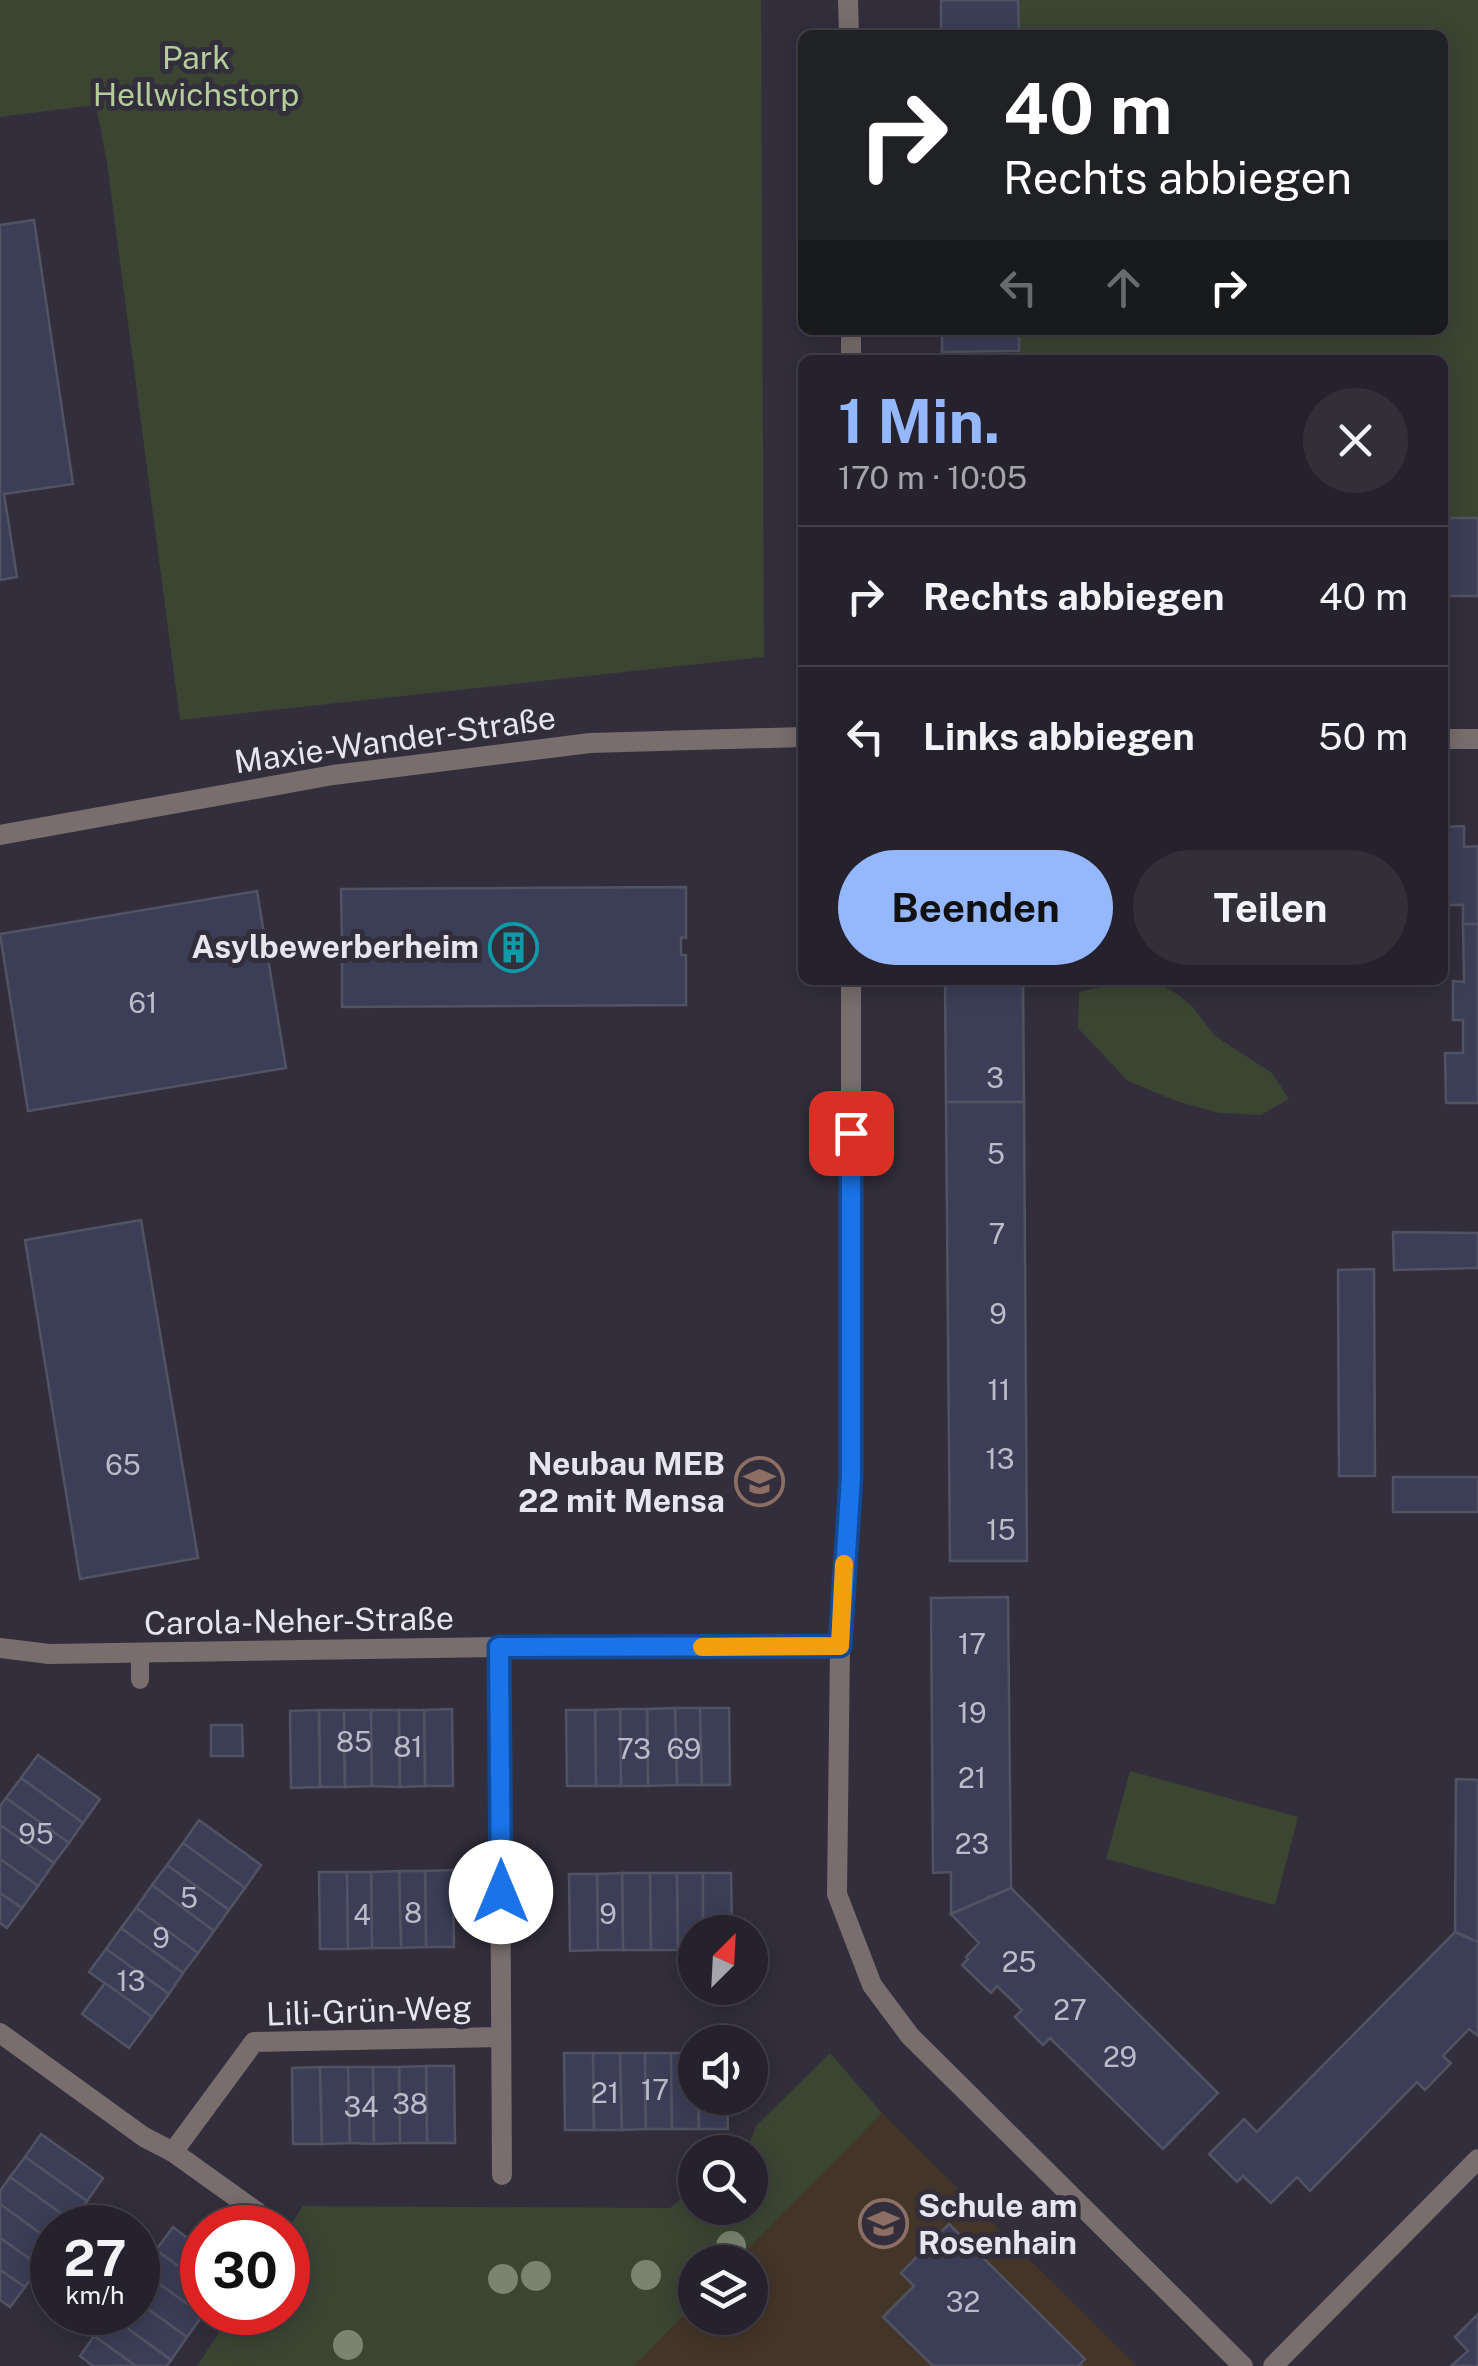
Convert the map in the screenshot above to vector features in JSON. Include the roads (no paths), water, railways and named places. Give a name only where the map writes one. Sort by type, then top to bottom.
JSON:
[{"type":"street","points":[[848,0],[848,30]]},
{"type":"street","name":"Maxie-Wander-Straße","points":[[0,835],[333,775],[590,743],[798,736]]},
{"type":"street","points":[[1448,738],[1478,739]]},
{"type":"street","points":[[851,985],[851,1477],[840,1646],[837,1894],[872,1985],[910,2036],[1243,2366]]},
{"type":"street","name":"Carola-Neher-Straße","points":[[0,1648],[49,1654],[840,1646]]},
{"type":"street","points":[[499,1647],[502,2175]]},
{"type":"street","points":[[0,2033],[144,2137],[173,2152],[247,2205]]},
{"type":"street","name":"Lili-Grün-Weg","points":[[173,2152],[254,2042],[501,2037]]},
{"type":"street","points":[[1273,2366],[1478,2159]]},
{"type":"lane","points":[[140,1653],[140,1680]]},
{"type":"place","name":"Asylbewerberheim","points":[[514,947]]},
{"type":"place","name":"Neubau MEB 22 mit Mensa","points":[[760,1482]]},
{"type":"place","name":"Schule am Rosenhain","points":[[883,2224]]},
{"type":"park label","name":"Park Hellwichstorp","points":[[196,76]]}]
